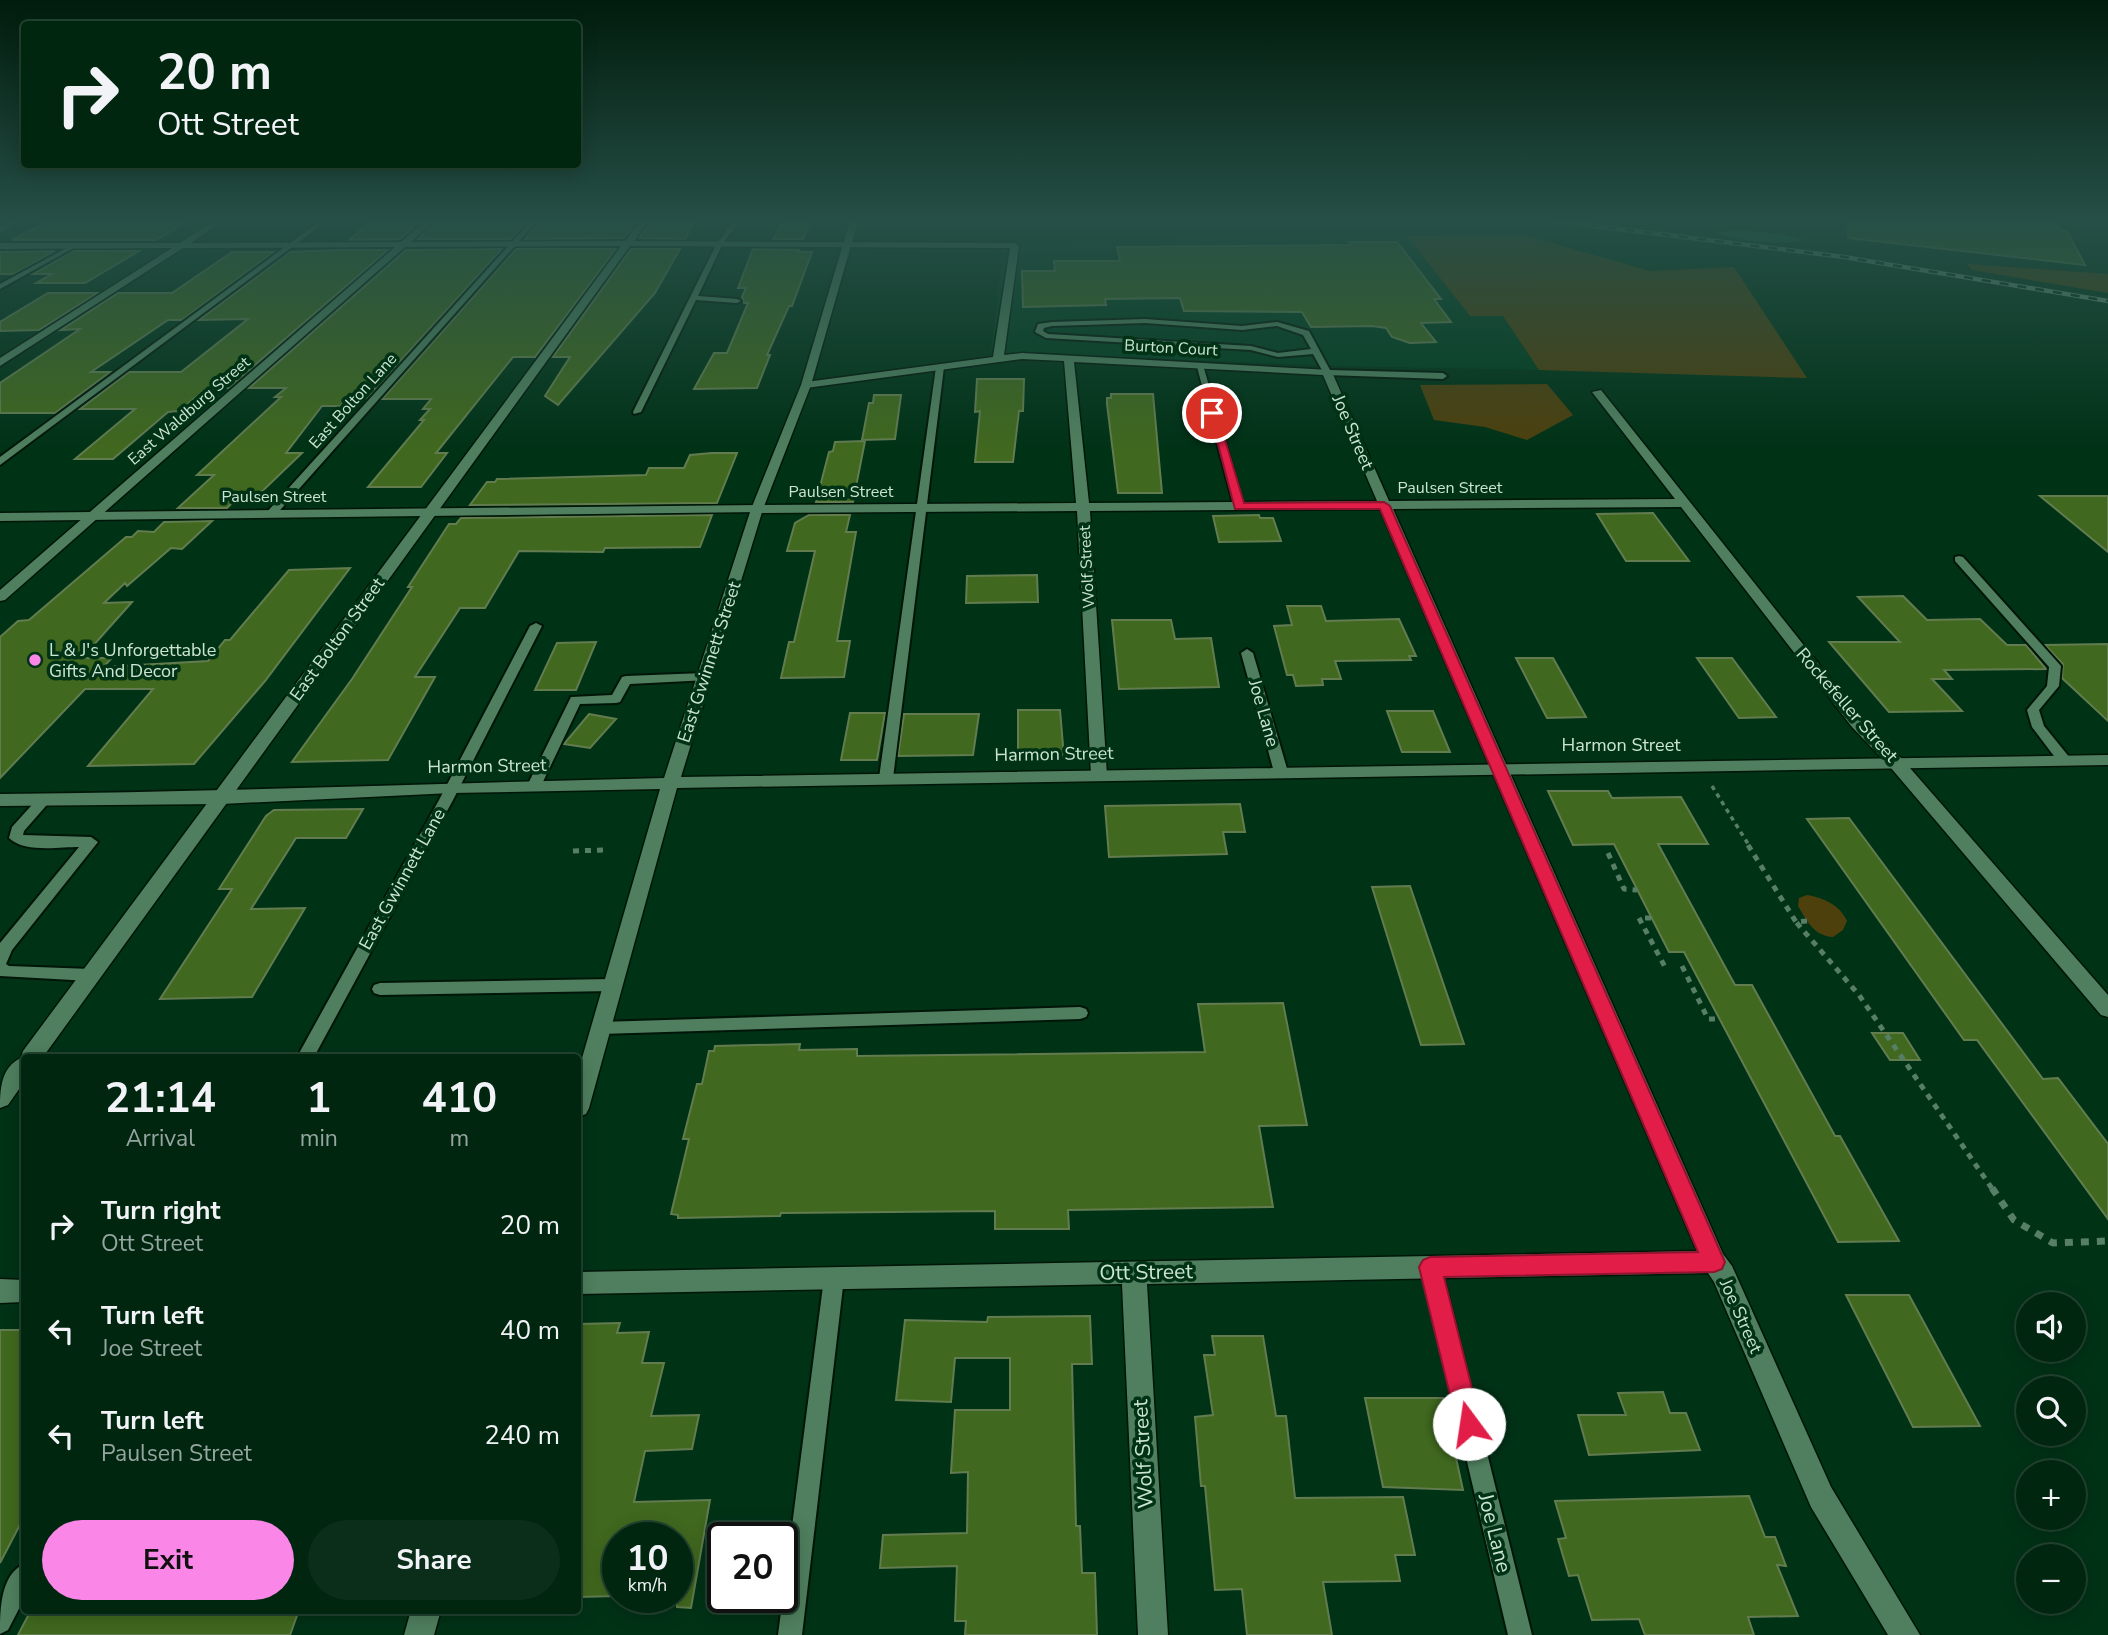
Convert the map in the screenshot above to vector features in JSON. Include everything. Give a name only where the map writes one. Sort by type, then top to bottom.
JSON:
[{"type":"street","points":[[0,363],[101,297]]},
{"type":"street","name":"East Waldburg Street","points":[[0,597],[342,297]]},
{"type":"street","name":"East Bolton Street","points":[[33,1054],[589,297]]},
{"type":"street","name":"East Gwinnett Street","points":[[581,1097],[670,785],[757,509],[806,385],[830,297]]},
{"type":"street","points":[[998,360],[1007,297]]},
{"type":"street","name":"Burton Court","points":[[806,385],[1022,356],[1327,372]]},
{"type":"street","name":"Wolf Street","points":[[1069,359],[1083,508],[1099,775]]},
{"type":"street","name":"Joe Street","points":[[1327,372],[1714,1262],[1723,1274],[1821,1497],[1905,1635]]},
{"type":"street","name":"Rockefeller Street","points":[[1597,392],[1858,724],[1897,764],[2108,1009]]},
{"type":"street","name":"Paulsen Street","points":[[0,517],[1683,503]]},
{"type":"street","name":"Harmon Street","points":[[0,800],[221,798],[452,788],[886,778],[2108,760]]},
{"type":"street","points":[[0,1099],[21,1070]]},
{"type":"street","name":"Ott Street","points":[[581,1283],[1714,1262]]},
{"type":"street","name":"Wolf Street","points":[[1134,1272],[1153,1635]]},
{"type":"street","points":[[0,1291],[21,1290]]},
{"type":"street","points":[[419,1635],[425,1614]]},
{"type":"lane","points":[[0,462],[221,297]]},
{"type":"lane","name":"East Bolton Lane","points":[[270,515],[465,297]]},
{"type":"lane","points":[[637,412],[693,298],[737,301]]},
{"type":"lane","points":[[1316,351],[1278,355],[1253,349],[1046,336],[1039,332],[1041,326],[1052,324],[1145,321],[1248,328],[1277,324],[1306,333],[1316,351],[1327,372],[1443,376]]},
{"type":"lane","points":[[1248,328],[1253,349],[1252,368]]},
{"type":"lane","points":[[1199,366],[1239,507]]},
{"type":"lane","points":[[886,778],[940,368]]},
{"type":"lane","points":[[1959,559],[2055,666],[2057,680],[2053,690],[2033,710],[2038,727],[2065,761]]},
{"type":"lane","name":"East Gwinnett Lane","points":[[307,1054],[452,788],[536,626]]},
{"type":"lane","name":"Joe Lane","points":[[1247,653],[1281,772]]},
{"type":"lane","points":[[534,786],[575,700],[616,699],[626,680],[704,677]]},
{"type":"lane","points":[[0,960],[5,948],[91,842],[27,842],[16,838],[17,830],[45,799]]},
{"type":"lane","points":[[0,968],[5,972],[91,975]]},
{"type":"lane","points":[[380,989],[613,985]]},
{"type":"lane","points":[[600,1028],[1080,1013]]},
{"type":"lane","name":"Joe Lane","points":[[1430,1267],[1520,1635]]},
{"type":"lane","points":[[790,1635],[834,1278]]},
{"type":"lane","points":[[0,1622],[21,1582]]},
{"type":"path","points":[[1700,766],[1803,933],[1859,995],[2014,1220],[2053,1243],[2108,1241]]},
{"type":"path","points":[[573,851],[604,850]]},
{"type":"path","points":[[1608,853],[1624,889],[1637,890]]},
{"type":"path","points":[[1651,918],[1639,918],[1665,967]]},
{"type":"path","points":[[1796,922],[1807,921]]},
{"type":"path","points":[[1682,967],[1708,1019],[1719,1019]]},
{"type":"shaded area","points":[[997,297],[1642,297],[1793,375],[1338,366],[991,352]]},
{"type":"shaded area","points":[[1455,297],[1754,297],[1807,378],[1539,370],[1503,316],[1470,316]]},
{"type":"shaded area","points":[[1547,384],[1573,415],[1527,440],[1485,427],[1434,420],[1420,385]]},
{"type":"shaded area","points":[[1807,895],[1825,900],[1836,907],[1847,921],[1843,930],[1833,937],[1821,934],[1812,927],[1798,906],[1799,898]]},
{"type":"building","points":[[41,297],[90,297],[39,330],[0,331],[0,322]]},
{"type":"building","points":[[111,297],[213,297],[182,320],[168,320],[91,372],[110,372],[55,413],[0,413],[0,383],[80,329],[61,330]]},
{"type":"building","points":[[229,297],[333,297],[228,388],[206,389],[179,411],[168,412],[113,459],[75,459],[135,409],[80,409],[129,372],[181,372],[248,319],[199,320]]},
{"type":"building","points":[[352,297],[458,297],[366,399],[347,399],[340,406],[322,406],[286,453],[302,453],[250,503],[232,503],[227,508],[178,508],[214,475],[197,475],[281,397],[275,397],[286,388],[249,388]]},
{"type":"building","points":[[473,297],[580,297],[535,357],[513,357],[436,453],[447,453],[421,487],[368,487],[424,420],[420,420],[430,409],[423,409],[431,399],[382,399]]},
{"type":"building","points":[[596,297],[651,297],[558,405],[545,396],[570,357],[553,357]]},
{"type":"building","points":[[742,297],[795,297],[767,355],[770,355],[757,388],[694,389],[714,353],[727,353],[748,303],[744,303]]},
{"type":"building","points":[[1023,297],[1440,297],[1441,299],[1434,299],[1451,322],[1421,323],[1436,342],[1410,343],[1392,337],[1386,328],[1311,327],[1302,312],[1184,311],[1180,298],[1105,299],[1106,305],[1023,307]]},
{"type":"building","points":[[977,379],[1024,379],[1023,411],[1019,411],[1013,462],[975,462],[980,411],[975,412]]},
{"type":"building","points":[[1111,394],[1153,394],[1162,493],[1118,493],[1107,404],[1107,398],[1111,398]]},
{"type":"building","points":[[874,395],[901,395],[895,439],[862,440],[869,403],[873,403]]},
{"type":"building","points":[[865,441],[853,502],[816,502],[829,452],[833,451],[835,442]]},
{"type":"building","points":[[737,453],[717,503],[470,505],[487,482],[495,482],[497,479],[646,475],[649,468],[684,468],[690,455]]},
{"type":"building","points":[[2040,496],[2108,496],[2108,552]]},
{"type":"building","points":[[1653,513],[1689,561],[1626,561],[1597,514]]},
{"type":"building","points":[[712,515],[700,547],[605,548],[603,552],[519,551],[485,608],[460,608],[415,677],[435,677],[388,760],[292,762],[352,679],[449,524],[456,524],[461,518]]},
{"type":"building","points":[[809,515],[850,515],[846,532],[856,532],[837,641],[850,641],[844,677],[781,678],[789,642],[794,642],[815,551],[787,551],[795,523]]},
{"type":"building","points":[[1259,515],[1260,518],[1273,518],[1281,541],[1219,542],[1213,516]]},
{"type":"building","points":[[212,521],[182,549],[171,548],[127,586],[125,583],[104,603],[132,602],[82,658],[112,658],[103,667],[208,661],[225,640],[230,640],[289,570],[350,568],[265,681],[194,764],[88,766],[153,689],[85,689],[0,778],[0,637],[18,621],[29,620],[126,537],[132,537],[138,531],[154,532],[164,522]]},
{"type":"building","points":[[1037,575],[1038,602],[966,603],[967,576]]},
{"type":"building","points":[[1903,596],[1927,620],[1980,619],[2007,645],[2026,645],[2046,669],[1944,670],[1952,679],[1932,679],[1962,711],[1889,712],[1829,642],[1900,642],[1858,597]]},
{"type":"building","points":[[1287,606],[1321,606],[1326,621],[1399,619],[1416,656],[1409,656],[1411,660],[1335,661],[1341,679],[1322,679],[1323,685],[1296,686],[1293,675],[1287,675],[1274,626],[1292,625]]},
{"type":"building","points":[[1112,620],[1171,620],[1175,639],[1211,638],[1219,687],[1119,689]]},
{"type":"building","points":[[596,642],[576,690],[535,690],[557,643]]},
{"type":"building","points":[[2108,644],[2108,721],[2062,678],[2063,664],[2045,645]]},
{"type":"building","points":[[1516,658],[1553,658],[1586,717],[1547,718]]},
{"type":"building","points":[[1697,658],[1732,658],[1776,717],[1739,718]]},
{"type":"building","points":[[1018,710],[1060,710],[1064,757],[1018,758]]},
{"type":"building","points":[[1387,711],[1433,711],[1450,752],[1402,752]]},
{"type":"building","points":[[850,713],[885,713],[877,760],[841,760]]},
{"type":"building","points":[[589,714],[616,719],[590,748],[564,744]]},
{"type":"building","points":[[904,714],[979,714],[973,755],[898,756]]},
{"type":"building","points":[[1548,791],[1608,791],[1612,798],[1681,797],[1708,844],[1658,844],[1735,985],[1752,985],[1835,1136],[1840,1136],[1899,1241],[1838,1242],[1684,952],[1669,952],[1614,844],[1573,845]]},
{"type":"building","points":[[1240,804],[1245,832],[1223,832],[1227,854],[1109,857],[1105,806]]},
{"type":"building","points":[[363,809],[346,838],[296,838],[251,909],[305,908],[252,997],[160,999],[232,889],[219,889],[266,816],[274,810]]},
{"type":"building","points":[[1849,818],[2043,1079],[2058,1078],[2108,1144],[2108,1219],[1977,1040],[1964,1040],[1807,819]]},
{"type":"building","points":[[1410,886],[1464,1044],[1421,1045],[1372,887]]},
{"type":"building","points":[[1283,1003],[1307,1125],[1259,1126],[1273,1207],[1068,1210],[1069,1229],[995,1229],[995,1211],[781,1213],[780,1216],[678,1218],[678,1215],[671,1214],[689,1139],[683,1139],[697,1084],[702,1084],[709,1051],[714,1051],[715,1046],[800,1044],[799,1050],[857,1049],[857,1056],[1205,1052],[1198,1004]]},
{"type":"building","points":[[1872,1033],[1903,1033],[1920,1060],[1890,1060]]},
{"type":"building","points":[[1846,1295],[1909,1295],[1980,1426],[1913,1427]]},
{"type":"building","points":[[1090,1316],[1092,1364],[1072,1364],[1076,1526],[1080,1526],[1082,1573],[1095,1573],[1097,1635],[965,1635],[966,1621],[955,1621],[957,1566],[880,1568],[883,1535],[967,1533],[968,1472],[951,1473],[955,1410],[1010,1410],[1010,1358],[955,1358],[951,1402],[896,1400],[905,1320],[987,1322],[988,1317]]},
{"type":"building","points":[[620,1323],[617,1333],[649,1332],[642,1363],[664,1363],[651,1416],[699,1415],[692,1449],[645,1451],[634,1502],[710,1500],[693,1597],[693,1522],[602,1522],[602,1596],[581,1597],[581,1324]]},
{"type":"building","points":[[0,1330],[21,1330],[21,1523],[0,1563]]},
{"type":"building","points":[[1212,1336],[1263,1336],[1276,1416],[1286,1416],[1295,1498],[1403,1497],[1415,1555],[1395,1555],[1400,1581],[1323,1582],[1332,1635],[1247,1635],[1242,1589],[1215,1590],[1195,1417],[1213,1415],[1204,1355],[1215,1355]]},
{"type":"building","points":[[1663,1392],[1670,1413],[1686,1413],[1700,1450],[1589,1455],[1578,1415],[1626,1415],[1618,1393]]},
{"type":"building","points":[[1365,1398],[1443,1398],[1463,1490],[1383,1487]]},
{"type":"building","points":[[1749,1496],[1765,1537],[1775,1537],[1786,1566],[1777,1565],[1798,1616],[1748,1617],[1754,1635],[1645,1635],[1639,1619],[1592,1620],[1578,1575],[1569,1576],[1558,1539],[1566,1538],[1555,1501]]},
{"type":"building","points":[[29,1614],[298,1614],[290,1635],[18,1635]]},
{"type":"railway","points":[[2086,297],[2108,301]]},
{"type":"place","name":"L & J's Unforgettable Gifts And Decor","points":[[35,660]]},
{"type":"route","points":[[1212,413],[1239,507],[1384,506],[1714,1262],[1430,1267],[1469,1424]]}]
